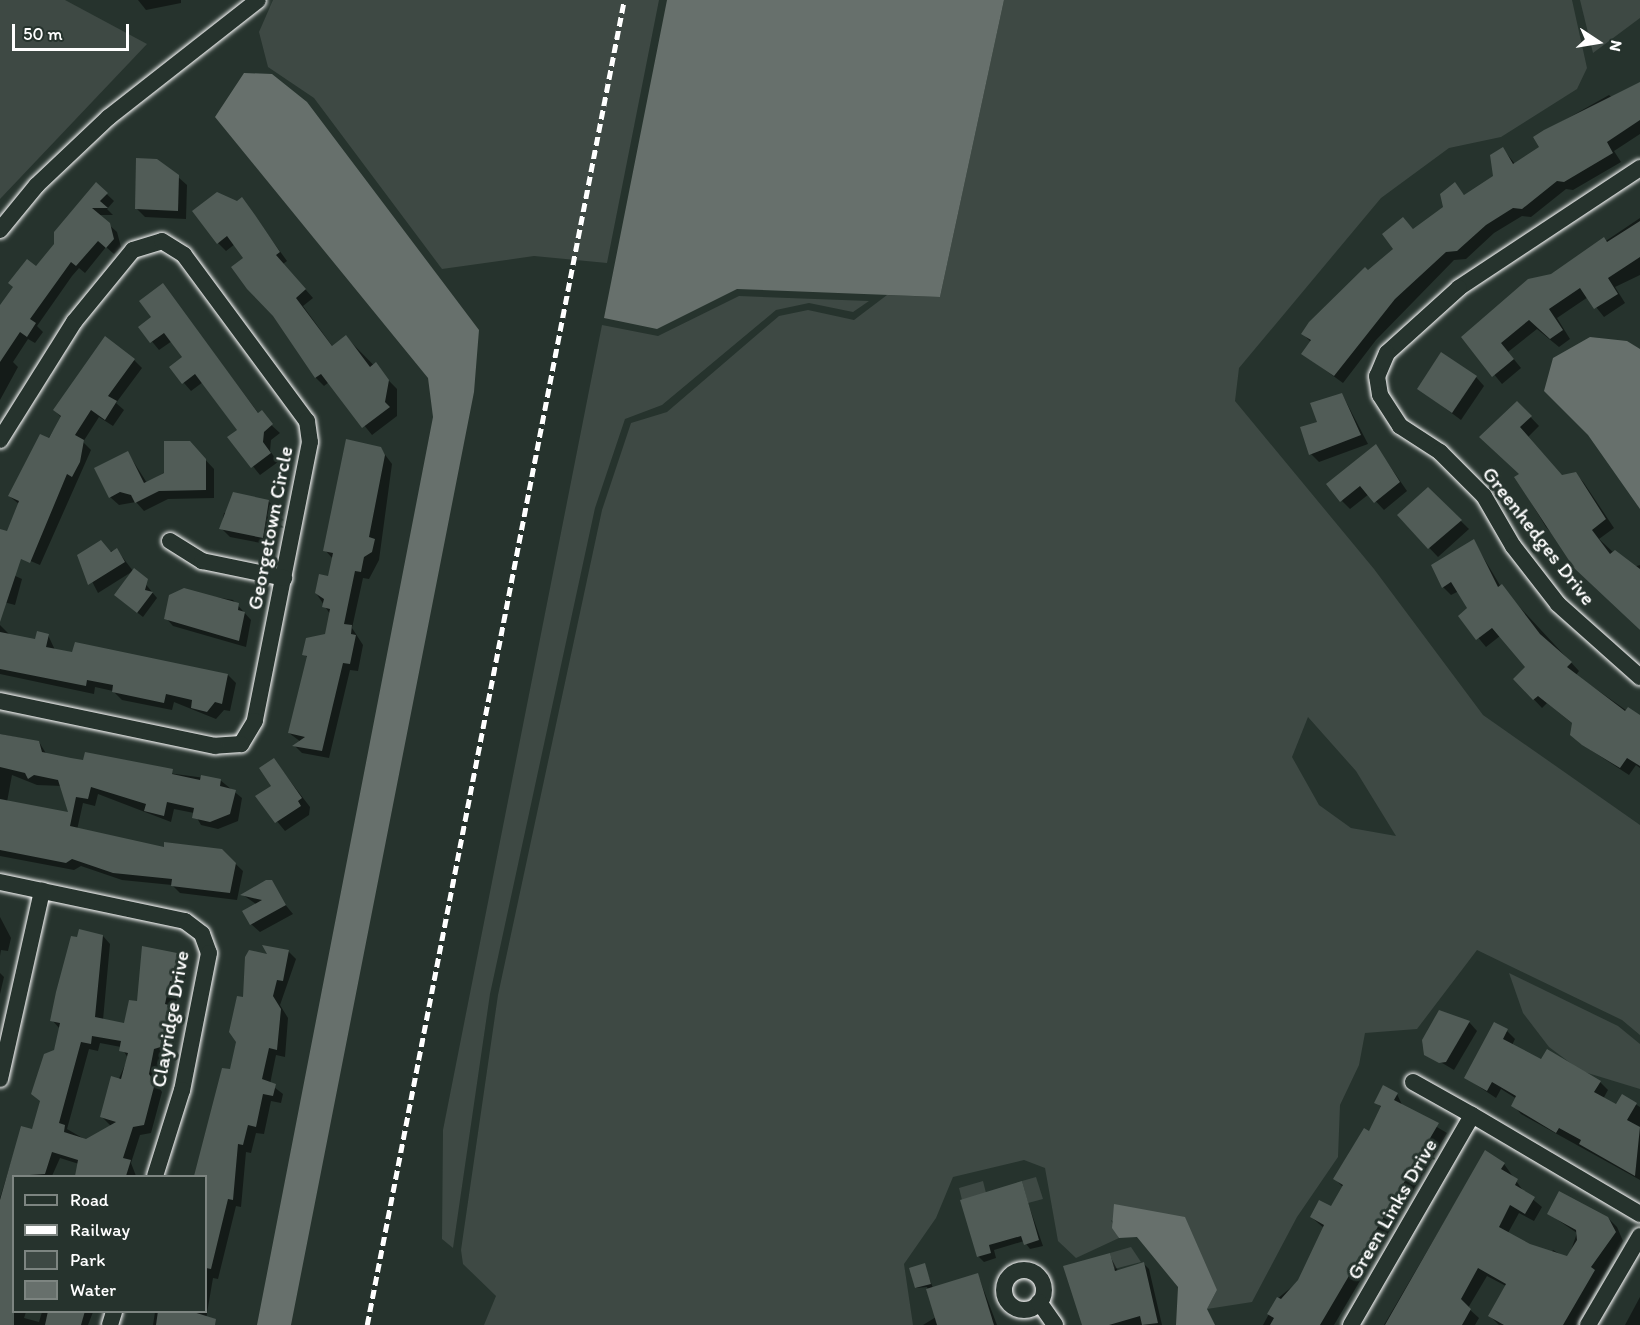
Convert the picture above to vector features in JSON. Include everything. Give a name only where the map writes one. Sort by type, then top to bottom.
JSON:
[{"type":"street","points":[[0,230],[37,185],[109,117],[258,0]]},
{"type":"street","name":"Greenhedges Drive","points":[[1640,168],[1459,288],[1387,353],[1377,376],[1380,396],[1400,426],[1440,452],[1484,496],[1513,546],[1558,604],[1640,677]]},
{"type":"street","name":"Georgetown Circle","points":[[0,440],[74,322],[133,250],[162,241],[184,255],[308,421],[310,442],[255,721],[241,744],[215,746],[0,701]]},
{"type":"street","points":[[170,541],[202,561],[284,578]]},
{"type":"street","name":"Clayridge Drive","points":[[0,882],[185,921],[202,934],[209,952],[182,1090],[155,1175]]},
{"type":"street","points":[[0,1078],[42,891]]},
{"type":"street","points":[[1413,1082],[1640,1214]]},
{"type":"street","name":"Green Links Drive","points":[[1351,1325],[1472,1115]]},
{"type":"street","points":[[1588,1325],[1640,1236]]},
{"type":"street","points":[[1040,1302],[1055,1325]]},
{"type":"green space","points":[[0,0],[65,0],[147,44],[0,199]]},
{"type":"green space","points":[[273,0],[659,0],[607,263],[534,256],[442,269],[314,98],[268,67],[259,32]]},
{"type":"green space","points":[[1004,0],[1572,0],[1587,68],[1577,89],[1501,137],[1449,148],[1381,198],[1239,368],[1235,401],[1374,569],[1483,715],[1640,825],[1640,1035],[1622,1020],[1477,950],[1417,1029],[1365,1033],[1359,1065],[1340,1105],[1338,1157],[1297,1217],[1252,1302],[1207,1309],[1217,1290],[1111,1220],[1119,1238],[1076,1258],[1058,1241],[1045,1168],[1024,1160],[953,1177],[936,1218],[904,1264],[913,1325],[484,1325],[496,1296],[463,1264],[461,1250],[498,995],[602,510],[631,423],[667,412],[779,316],[808,310],[854,320],[887,295],[940,297]],"holes":[[[1308,717],[1356,771],[1396,836],[1351,828],[1319,805],[1292,757]]]},
{"type":"green space","points":[[1580,0],[1640,0],[1640,18],[1593,53]]},
{"type":"green space","points":[[739,296],[869,301],[853,312],[809,303],[776,310],[662,405],[625,419],[595,508],[490,994],[453,1248],[442,1239],[443,1130],[602,325],[658,336]]},
{"type":"green space","points":[[1509,973],[1618,1026],[1640,1044],[1640,1089],[1581,1071],[1549,1047],[1523,1013]]},
{"type":"green space","points":[[1036,1177],[1043,1199],[1028,1203],[1022,1181]]},
{"type":"green space","points":[[983,1181],[986,1193],[962,1200],[959,1188]]},
{"type":"green space","points":[[1131,1247],[1141,1262],[1114,1269],[1110,1253]]},
{"type":"water","points":[[667,0],[1004,0],[940,297],[737,289],[657,329],[604,318]]},
{"type":"water","points":[[244,73],[272,74],[307,102],[479,330],[474,392],[291,1325],[257,1325],[433,417],[428,378],[215,117]]},
{"type":"water","points":[[1590,337],[1627,341],[1640,349],[1640,509],[1588,435],[1544,391],[1553,358]]},
{"type":"water","points":[[1114,1204],[1185,1217],[1217,1290],[1207,1309],[1215,1325],[1176,1325],[1178,1287],[1137,1237],[1119,1238],[1112,1228]]},
{"type":"building","points":[[1640,82],[1640,120],[1607,142],[1613,153],[1564,182],[1557,181],[1522,209],[1513,208],[1486,225],[1457,251],[1446,252],[1395,299],[1334,376],[1301,354],[1311,340],[1301,334],[1309,322],[1365,267],[1368,270],[1393,249],[1382,234],[1403,217],[1413,229],[1443,207],[1440,194],[1455,182],[1464,195],[1493,176],[1490,155],[1503,147],[1513,164],[1539,147],[1533,137]]},
{"type":"building","points":[[136,158],[157,159],[179,175],[178,211],[135,209]]},
{"type":"building","points":[[96,182],[108,193],[100,201],[108,208],[92,208],[110,223],[114,239],[106,248],[98,241],[76,266],[71,262],[30,319],[36,323],[27,337],[20,332],[0,362],[0,305],[13,287],[8,283],[27,259],[36,266],[54,244],[54,232]]},
{"type":"building","points":[[217,192],[237,201],[242,197],[280,252],[276,255],[306,289],[296,298],[332,346],[346,335],[370,367],[376,362],[389,380],[385,402],[390,407],[362,428],[321,374],[315,378],[273,316],[247,289],[231,267],[243,258],[227,236],[217,244],[192,211]]},
{"type":"building","points":[[1640,221],[1640,257],[1608,278],[1618,294],[1594,309],[1580,288],[1549,309],[1563,330],[1550,339],[1529,320],[1501,343],[1514,359],[1492,377],[1461,337],[1528,279],[1551,274],[1604,237],[1607,242]]},
{"type":"building","points":[[163,283],[258,413],[262,410],[273,424],[264,432],[263,442],[271,453],[251,468],[227,437],[237,430],[195,374],[182,384],[169,367],[182,357],[164,333],[150,343],[138,327],[151,317],[139,301]]},
{"type":"building","points":[[105,336],[135,359],[108,396],[117,401],[105,420],[91,410],[75,435],[84,440],[80,462],[72,477],[67,474],[30,563],[21,559],[0,622],[0,529],[7,531],[19,501],[8,496],[40,434],[49,438],[61,416],[53,410]]},
{"type":"building","points":[[1441,352],[1477,376],[1452,413],[1417,389]]},
{"type":"building","points":[[1342,393],[1361,435],[1309,455],[1300,427],[1317,422],[1310,403]]},
{"type":"building","points":[[1517,401],[1532,416],[1520,427],[1562,475],[1576,472],[1606,519],[1592,530],[1610,554],[1615,550],[1640,569],[1640,630],[1574,568],[1514,477],[1519,474],[1479,437]]},
{"type":"building","points":[[346,439],[381,447],[385,455],[369,537],[375,539],[372,552],[364,557],[361,572],[355,571],[344,624],[352,625],[351,634],[356,635],[350,664],[343,663],[322,751],[292,746],[305,737],[288,733],[307,656],[302,655],[306,638],[325,634],[330,609],[322,607],[324,599],[315,593],[319,574],[328,576],[333,553],[323,551]]},
{"type":"building","points":[[164,441],[190,441],[206,459],[206,490],[159,491],[135,503],[131,495],[120,492],[109,498],[94,468],[128,451],[144,483],[164,473]]},
{"type":"building","points":[[1376,444],[1400,482],[1374,503],[1360,486],[1340,502],[1326,484]]},
{"type":"building","points":[[1428,487],[1462,520],[1428,549],[1397,515]]},
{"type":"building","points":[[233,492],[269,500],[263,538],[219,529]]},
{"type":"building","points":[[1474,539],[1498,587],[1502,584],[1540,634],[1572,662],[1567,667],[1625,711],[1628,707],[1640,715],[1640,766],[1627,758],[1620,768],[1582,745],[1570,735],[1572,723],[1538,696],[1533,700],[1513,679],[1525,667],[1492,628],[1476,640],[1458,616],[1467,608],[1451,582],[1442,588],[1431,565]]},
{"type":"building","points":[[101,540],[111,552],[117,548],[125,562],[88,585],[77,555]]},
{"type":"building","points":[[134,568],[148,579],[145,590],[153,592],[137,613],[114,595]]},
{"type":"building","points":[[184,588],[239,603],[238,610],[245,612],[239,641],[164,619],[169,595]]},
{"type":"building","points":[[37,631],[49,634],[46,647],[72,652],[75,642],[228,674],[222,704],[215,702],[207,712],[191,708],[192,700],[166,694],[164,703],[112,692],[113,685],[87,680],[86,686],[0,669],[0,632],[35,639]]},
{"type":"building","points":[[0,734],[39,741],[42,752],[71,758],[83,760],[85,752],[173,769],[172,774],[200,780],[201,775],[221,779],[220,786],[236,790],[230,814],[210,822],[192,818],[194,808],[167,802],[164,816],[144,811],[146,804],[91,787],[88,799],[76,797],[70,826],[164,847],[164,842],[222,849],[236,863],[230,893],[171,886],[172,879],[113,873],[72,859],[66,863],[0,850],[0,799],[68,812],[58,780],[34,775],[28,779],[25,773],[0,767]]},
{"type":"building","points":[[274,758],[302,798],[298,801],[301,806],[275,823],[255,796],[271,786],[259,768]]},
{"type":"building","points":[[266,880],[272,880],[286,905],[250,925],[242,911],[262,900],[240,895]]},
{"type":"building","points":[[79,929],[103,935],[95,1017],[124,1023],[129,1000],[137,1001],[142,946],[177,953],[176,982],[170,981],[165,1004],[172,1006],[164,1046],[154,1049],[149,1074],[155,1083],[144,1125],[133,1127],[123,1158],[131,1160],[126,1175],[75,1175],[78,1160],[52,1152],[45,1174],[12,1175],[12,1313],[14,1313],[14,1325],[0,1325],[0,1200],[21,1126],[32,1129],[40,1101],[31,1094],[44,1054],[54,1050],[60,1023],[50,1021],[71,936],[77,937]],"holes":[[[92,1036],[121,1041],[119,1051],[128,1053],[121,1079],[111,1076],[100,1117],[116,1122],[86,1139],[64,1132],[65,1125],[59,1123],[81,1042],[91,1044]]]},
{"type":"building","points":[[262,945],[289,950],[283,981],[277,980],[273,996],[281,1009],[277,1050],[269,1048],[262,1079],[276,1084],[273,1096],[263,1094],[256,1127],[248,1125],[243,1145],[238,1144],[233,1200],[228,1199],[211,1269],[207,1268],[207,1175],[194,1175],[222,1068],[230,1069],[236,1042],[229,1032],[237,996],[243,997],[245,957],[249,950],[267,954]]},
{"type":"building","points":[[1439,1010],[1470,1021],[1446,1062],[1439,1063],[1424,1055],[1422,1040]]},
{"type":"building","points":[[1494,1022],[1508,1029],[1503,1039],[1541,1059],[1547,1049],[1601,1081],[1594,1092],[1616,1104],[1622,1094],[1637,1103],[1627,1120],[1640,1127],[1635,1176],[1579,1144],[1581,1140],[1559,1128],[1556,1133],[1511,1106],[1516,1096],[1492,1082],[1487,1091],[1464,1078]]},
{"type":"building","points":[[1383,1085],[1398,1093],[1394,1100],[1439,1123],[1320,1325],[1270,1325],[1274,1318],[1267,1314],[1277,1297],[1281,1299],[1298,1280],[1324,1225],[1310,1217],[1319,1200],[1331,1206],[1343,1185],[1333,1179],[1364,1128],[1369,1131],[1381,1106],[1374,1103]]},
{"type":"building","points":[[1485,1150],[1505,1163],[1501,1169],[1518,1179],[1515,1185],[1535,1197],[1525,1214],[1510,1205],[1499,1227],[1530,1244],[1567,1256],[1577,1240],[1576,1230],[1547,1214],[1559,1191],[1608,1217],[1616,1232],[1591,1267],[1595,1270],[1563,1325],[1504,1325],[1488,1316],[1506,1284],[1478,1268],[1461,1299],[1471,1309],[1462,1325],[1385,1325]]},
{"type":"building","points":[[1022,1181],[1039,1240],[1024,1245],[1021,1236],[989,1245],[991,1253],[977,1257],[960,1200]]},
{"type":"building","points":[[1110,1253],[1115,1271],[1144,1262],[1158,1323],[1142,1325],[1140,1316],[1109,1325],[1082,1325],[1063,1266]]},
{"type":"building","points":[[925,1263],[931,1284],[915,1288],[909,1268]]},
{"type":"building","points":[[978,1273],[994,1325],[937,1325],[926,1289]]},
{"type":"building","points":[[48,1313],[84,1313],[81,1325],[45,1325]]},
{"type":"building","points":[[158,1313],[196,1313],[216,1319],[215,1325],[156,1325]]},
{"type":"railway","points":[[367,1325],[624,0]]}]
